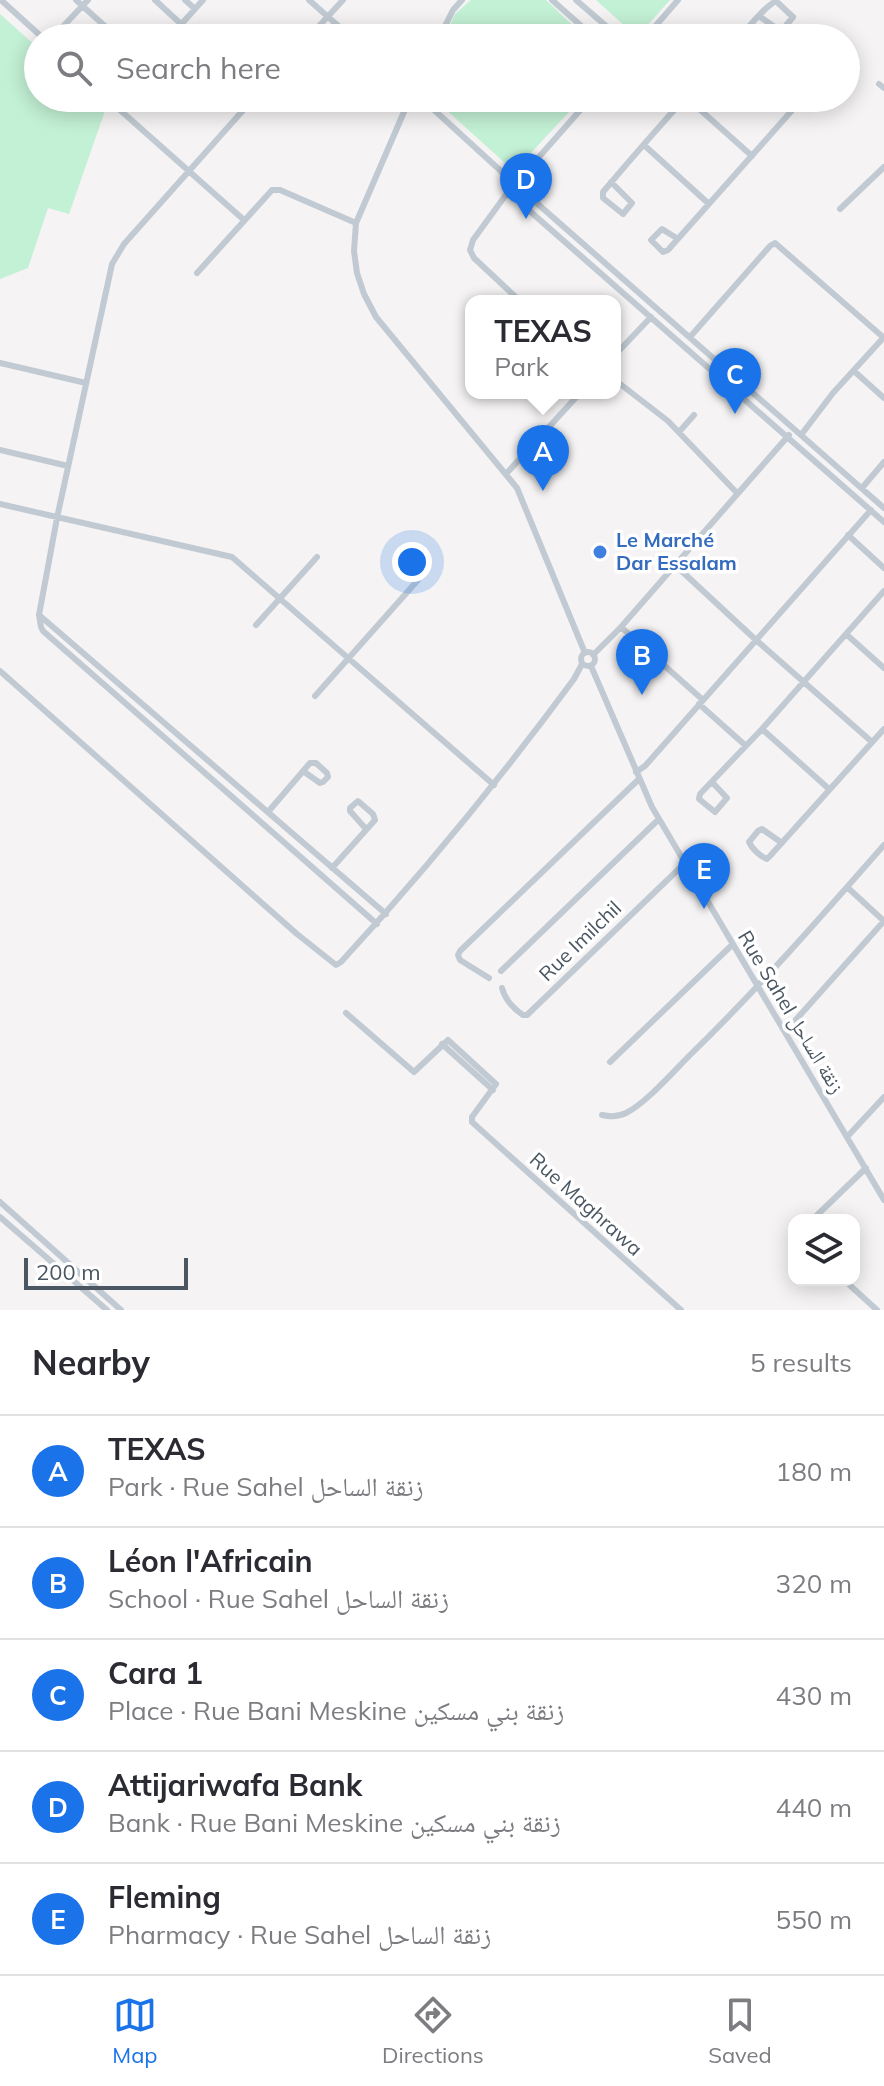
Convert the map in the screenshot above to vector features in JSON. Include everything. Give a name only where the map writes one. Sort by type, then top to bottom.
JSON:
[{"type":"street","points":[[1,0],[28,24]]},
{"type":"street","points":[[9,7],[16,0]]},
{"type":"street","points":[[76,0],[85,3],[105,24]]},
{"type":"street","points":[[155,0],[181,24],[203,0]]},
{"type":"street","points":[[185,0],[195,9]]},
{"type":"street","points":[[309,0],[335,24]]},
{"type":"street","points":[[321,24],[343,0]]},
{"type":"street","points":[[446,24],[462,0]]},
{"type":"street","points":[[552,0],[579,24]]},
{"type":"street","points":[[576,0],[604,24]]},
{"type":"street","points":[[657,24],[678,0]]},
{"type":"street","points":[[752,24],[776,1],[793,17],[787,24]]},
{"type":"street","points":[[65,24],[85,3]]},
{"type":"street","points":[[759,16],[770,24]]},
{"type":"street","points":[[122,112],[244,220]]},
{"type":"street","points":[[241,112],[116,255],[68,466],[39,615],[43,631],[377,924]]},
{"type":"street","points":[[404,112],[356,223],[355,262],[361,285],[369,305],[392,337],[521,495],[589,654],[595,660],[591,666],[582,664]]},
{"type":"street","points":[[436,112],[884,508]]},
{"type":"street","points":[[514,295],[474,258],[470,250],[508,192],[579,112]]},
{"type":"street","points":[[611,182],[632,203],[623,214],[602,197],[603,192],[611,182],[673,112]]},
{"type":"street","points":[[702,112],[752,156]]},
{"type":"street","points":[[678,239],[790,112]]},
{"type":"street","points":[[644,145],[709,204]]},
{"type":"street","points":[[840,209],[884,167]]},
{"type":"street","points":[[197,273],[269,192],[276,189],[356,223]]},
{"type":"street","points":[[508,192],[884,522]]},
{"type":"street","points":[[690,337],[775,243],[884,337],[801,435]]},
{"type":"street","points":[[621,349],[651,317]]},
{"type":"street","points":[[0,363],[86,383]]},
{"type":"street","points":[[854,371],[884,398]]},
{"type":"street","points":[[621,384],[659,412],[737,493]]},
{"type":"street","points":[[506,474],[575,399]]},
{"type":"street","points":[[679,432],[694,415]]},
{"type":"street","points":[[0,671],[297,934],[333,963],[339,964],[457,832],[574,679],[582,664],[581,658],[621,627],[794,429]]},
{"type":"street","points":[[0,450],[68,466]]},
{"type":"street","points":[[862,488],[884,462]]},
{"type":"street","points":[[489,978],[459,957],[460,951],[637,776],[877,502]]},
{"type":"street","points":[[0,504],[236,560],[494,785]]},
{"type":"street","points":[[848,535],[884,568]]},
{"type":"street","points":[[256,625],[317,557]]},
{"type":"street","points":[[674,564],[872,742]]},
{"type":"street","points":[[315,696],[418,580]]},
{"type":"street","points":[[712,782],[727,798],[715,812],[699,797],[712,782],[762,729],[884,591]]},
{"type":"street","points":[[877,600],[884,605]]},
{"type":"street","points":[[39,615],[386,914]]},
{"type":"street","points":[[621,627],[746,746]]},
{"type":"street","points":[[846,634],[884,668]]},
{"type":"street","name":"Rue Sahel زنقة الساحل","points":[[591,666],[637,776],[659,819],[884,1200]]},
{"type":"street","points":[[762,729],[829,789]]},
{"type":"street","points":[[782,843],[762,829],[749,842],[767,859],[782,843],[829,789],[884,729]]},
{"type":"street","points":[[268,812],[303,771]]},
{"type":"street","points":[[234,797],[242,789]]},
{"type":"street","points":[[332,868],[374,821],[375,817],[358,801],[350,811],[366,829]]},
{"type":"street","points":[[501,971],[659,819]]},
{"type":"street","points":[[602,1115],[620,1115],[639,1104],[730,1016],[884,845]]},
{"type":"street","name":"Rue Imilchil","points":[[502,988],[518,1012],[527,1015],[685,863]]},
{"type":"street","points":[[785,1032],[884,921],[847,887]]},
{"type":"street","points":[[610,1062],[733,944]]},
{"type":"street","name":"Rue Maghrawa","points":[[346,1013],[414,1072],[447,1041],[476,1064],[496,1083],[471,1121],[681,1310]]},
{"type":"street","points":[[847,1137],[884,1097]]},
{"type":"street","points":[[818,1214],[866,1168]]},
{"type":"street","points":[[0,1202],[121,1310]]},
{"type":"street","points":[[9,1210],[1,1218],[107,1310]]},
{"type":"street","points":[[56,1266],[63,1258]]},
{"type":"street","points":[[851,1286],[877,1310]]},
{"type":"green space","points":[[471,0],[546,0],[571,24],[450,24],[455,14]]},
{"type":"green space","points":[[596,0],[670,0],[649,24],[623,24]]},
{"type":"green space","points":[[0,14],[24,35],[24,112],[105,112],[69,214],[48,208],[28,268],[0,279]]},
{"type":"green space","points":[[449,112],[569,112],[514,171]]},
{"type":"place","name":"Attijariwafa Bank","points":[[526,219]]},
{"type":"place","name":"Cara 1","points":[[735,414]]},
{"type":"place","name":"TEXAS","points":[[543,491]]},
{"type":"place","name":"Le Marché Dar Essalam","points":[[600,552]]},
{"type":"place","name":"Léon l'Africain","points":[[642,695]]},
{"type":"place","name":"Fleming","points":[[704,909]]}]
